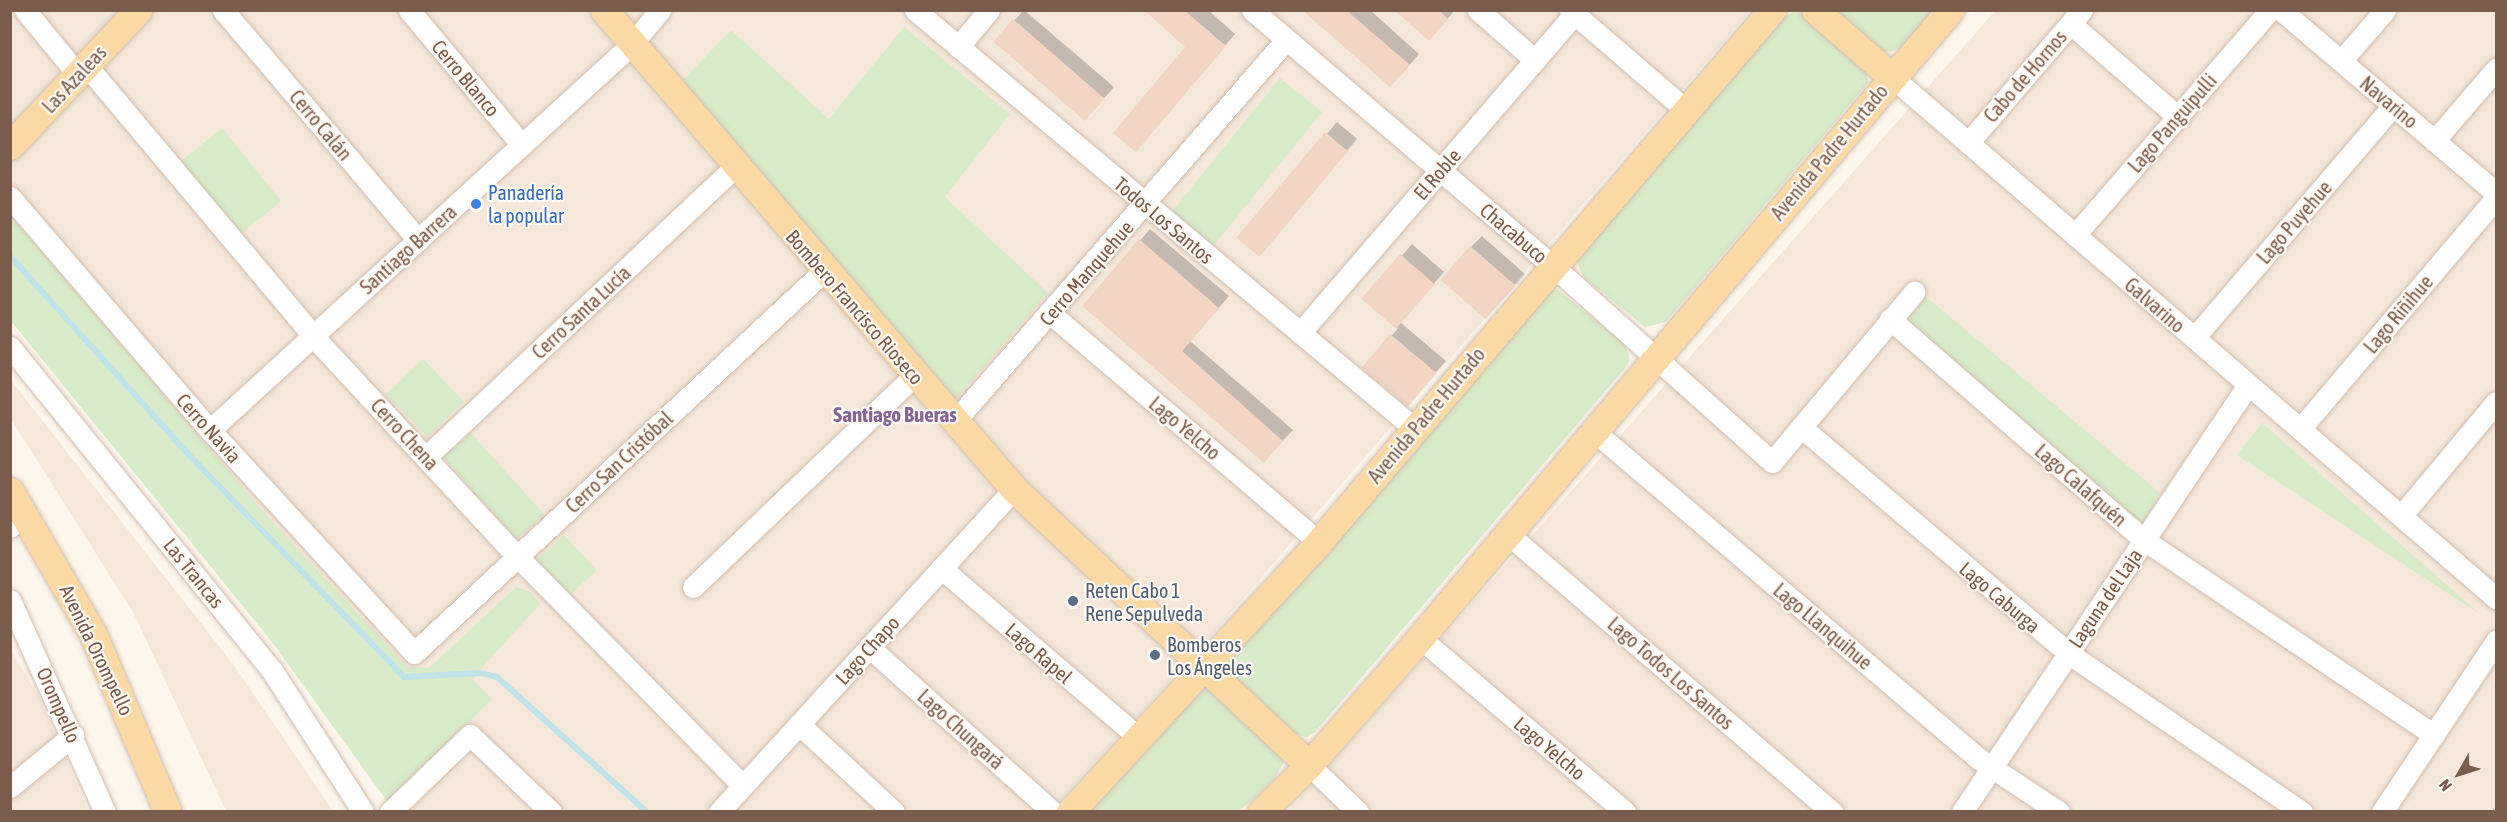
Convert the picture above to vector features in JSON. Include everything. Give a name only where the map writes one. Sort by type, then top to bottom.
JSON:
[{"type":"main road","name":"Las Azaleas","points":[[10,146],[138,10]]},
{"type":"main road","name":"Bombero Francisco Rioseco","points":[[604,10],[824,271],[1014,489],[1310,765]]},
{"type":"main road","name":"Avenida Padre Hurtado","points":[[1070,812],[1319,542],[1553,266],[1688,112],[1772,10]]},
{"type":"main road","name":"Galvarino","points":[[1815,10],[1892,77]]},
{"type":"main road","name":"Avenida Padre Hurtado","points":[[1261,812],[1310,765],[1509,535],[1950,10]]},
{"type":"main road","name":"Avenida Orompello","points":[[12,501],[93,634],[168,812]]},
{"type":"street","name":"Cerro Chena","points":[[25,10],[82,70],[313,336],[427,456],[517,556],[742,785]]},
{"type":"street","name":"Cerro Calán","points":[[224,10],[418,240]]},
{"type":"street","name":"Cerro Blanco","points":[[409,10],[522,145]]},
{"type":"street","name":"Santiago Barrera","points":[[210,430],[632,44],[660,10]]},
{"type":"street","name":"Todos Los Santos","points":[[915,10],[1414,428]]},
{"type":"street","points":[[958,47],[989,10]]},
{"type":"street","name":"Chacabuco","points":[[1252,10],[1553,266],[1772,462],[1801,427]]},
{"type":"street","name":"Lago Panguipulli","points":[[2074,235],[2270,10]]},
{"type":"street","name":"Navarino","points":[[2281,10],[2496,196]]},
{"type":"street","points":[[2341,62],[2385,10]]},
{"type":"street","points":[[1572,12],[1688,112]]},
{"type":"street","name":"El Roble","points":[[1300,333],[1535,60],[1572,12]]},
{"type":"street","points":[[1485,13],[1535,60]]},
{"type":"street","points":[[2077,17],[2178,117]]},
{"type":"street","name":"Cabo de Hornos","points":[[1968,142],[2077,17]]},
{"type":"street","name":"Cerro Manquehue","points":[[954,422],[1051,314],[1286,40]]},
{"type":"street","points":[[2434,141],[2496,69]]},
{"type":"street","name":"Galvarino","points":[[1892,77],[2496,598]]},
{"type":"street","name":"Lago Puyehue","points":[[2194,338],[2393,106]]},
{"type":"street","name":"Cerro Santa Lucía","points":[[427,456],[735,167]]},
{"type":"street","name":"Lago Riñihue","points":[[2300,429],[2496,196]]},
{"type":"street","name":"Cerro Navia","points":[[10,197],[210,430],[414,653]]},
{"type":"street","name":"Cerro San Cristóbal","points":[[414,653],[824,271]]},
{"type":"street","points":[[1801,427],[1914,292]]},
{"type":"street","name":"Lago Yelcho","points":[[1051,314],[1319,542]]},
{"type":"street","name":"Lago Calafquén","points":[[1890,320],[2144,540],[2434,735]]},
{"type":"street","name":"Las Trancas","points":[[10,346],[272,669],[363,812]]},
{"type":"street","points":[[693,587],[914,376]]},
{"type":"street","name":"Laguna del Laja","points":[[1962,812],[2248,385]]},
{"type":"street","points":[[2401,516],[2496,402]]},
{"type":"street","name":"Lago Caburga","points":[[1801,427],[2068,653],[2302,812]]},
{"type":"street","name":"Lago Llanquihue","points":[[1595,432],[1992,767],[2059,812]]},
{"type":"street","name":"Lago Chapo","points":[[727,809],[742,785],[1014,489]]},
{"type":"street","name":"Lago Todos Los Santos","points":[[1509,535],[1832,812]]},
{"type":"street","name":"Lago Rapel","points":[[941,568],[1138,737]]},
{"type":"street","name":"Orompello","points":[[10,600],[73,735],[105,812]]},
{"type":"street","name":"Lago Yelcho","points":[[1420,638],[1625,812]]},
{"type":"street","points":[[2382,812],[2496,641]]},
{"type":"street","name":"Lago Chungará","points":[[869,648],[1053,812]]},
{"type":"street","points":[[799,724],[894,812]]},
{"type":"street","points":[[10,787],[73,735]]},
{"type":"street","points":[[390,812],[470,735],[551,812]]},
{"type":"street","name":"Bombero Francisco Rioseco","points":[[1310,765],[1358,812]]},
{"type":"shaded area","points":[[11,11],[1750,11],[1196,653],[1050,811],[403,811],[11,306]]},
{"type":"shaded area","points":[[1995,11],[2496,11],[2496,811],[1288,812]]},
{"type":"shaded area","points":[[10,379],[233,664],[333,811],[226,811],[134,614],[11,419]]},
{"type":"shaded area","points":[[10,648],[40,699],[88,811],[11,811]]},
{"type":"green space","points":[[1830,11],[1933,11],[1901,48],[1889,52],[1879,51]]},
{"type":"green space","points":[[1793,12],[1803,13],[1867,71],[1868,83],[1666,322],[1645,327],[1583,277],[1576,259],[1782,17]]},
{"type":"green space","points":[[904,27],[1010,114],[945,197],[1048,293],[955,400],[680,83],[731,30],[829,119]]},
{"type":"green space","points":[[1280,78],[1322,112],[1213,246],[1171,212]]},
{"type":"green space","points":[[222,128],[281,201],[240,234],[181,161]]},
{"type":"green space","points":[[10,214],[266,515],[408,667],[429,668],[516,587],[531,592],[540,604],[472,679],[492,699],[389,804],[272,642],[11,321]]},
{"type":"green space","points":[[1557,289],[1625,344],[1630,360],[1315,732],[1307,737],[1289,733],[1232,679],[1229,660],[1233,652],[1547,292]]},
{"type":"green space","points":[[1925,296],[2160,493],[2141,528],[1907,323]]},
{"type":"green space","points":[[423,359],[464,401],[427,437],[386,394]]},
{"type":"green space","points":[[2262,423],[2481,615],[2237,455]]},
{"type":"green space","points":[[471,433],[545,515],[517,540],[444,458]]},
{"type":"green space","points":[[564,535],[597,570],[570,595],[537,560]]},
{"type":"green space","points":[[1209,687],[1280,753],[1284,762],[1274,779],[1240,811],[1088,812],[1201,689]]},
{"type":"building","points":[[1144,10],[1184,10],[1226,46],[1136,152],[1113,133],[1185,47]]},
{"type":"building","points":[[1302,10],[1346,10],[1410,65],[1390,87]]},
{"type":"building","points":[[1394,10],[1439,10],[1448,19],[1429,41]]},
{"type":"building","points":[[1013,19],[1104,98],[1085,121],[993,42]]},
{"type":"building","points":[[1325,132],[1348,151],[1259,257],[1236,238]]},
{"type":"building","points":[[1139,239],[1219,308],[1182,351],[1283,441],[1264,463],[1082,306]]},
{"type":"building","points":[[1470,246],[1515,285],[1486,319],[1440,280]]},
{"type":"building","points":[[1400,254],[1435,284],[1396,329],[1361,299]]},
{"type":"building","points":[[1390,334],[1436,373],[1408,406],[1362,368]]},
{"type":"waterway","points":[[10,256],[193,459],[404,677],[480,673],[497,677],[647,812]]},
{"type":"place","name":"Panadería la popular","points":[[476,204]]},
{"type":"place","name":"Reten Cabo 1 Rene Sepulveda","points":[[1073,601]]},
{"type":"place","name":"Bomberos Los Ángeles","points":[[1155,655]]},
{"type":"district","name":"Santiago Bueras","points":[[895,414]]}]
